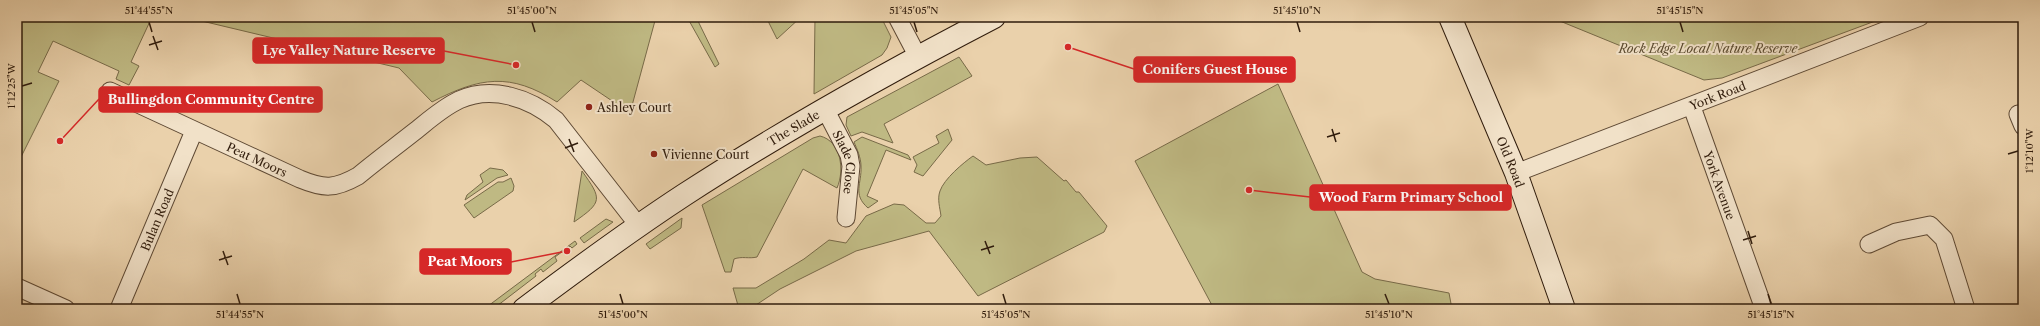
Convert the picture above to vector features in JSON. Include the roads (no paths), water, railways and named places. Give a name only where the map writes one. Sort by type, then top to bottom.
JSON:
[{"type":"main road","name":"The Slade","points":[[524,309],[638,225],[685,194],[825,109],[918,57],[994,17]]},
{"type":"main road","name":"Old Road","points":[[1450,17],[1516,173],[1564,309]]},
{"type":"street","points":[[896,17],[918,57]]},
{"type":"street","name":"York Road","points":[[1516,173],[1692,107],[1920,17]]},
{"type":"street","name":"Peat Moors","points":[[110,92],[300,180],[317,186],[332,187],[343,184],[358,176],[440,112],[459,100],[485,95],[515,97],[538,107],[556,120],[638,225]]},
{"type":"street","name":"York Avenue","points":[[1692,107],[1764,309]]},
{"type":"street","name":"Slade Close","points":[[825,109],[849,155],[851,166],[846,218]]},
{"type":"street","name":"Bulan Road","points":[[120,309],[194,131]]},
{"type":"street","points":[[1869,244],[1896,232],[1930,225],[1944,239],[1966,309]]},
{"type":"street","points":[[17,287],[66,309]]},
{"type":"place","name":"Conifers Guest House","points":[[1068,47]]},
{"type":"place","name":"Lye Valley Nature Reserve","points":[[516,65]]},
{"type":"place","name":"Ashley Court","points":[[589,107]]},
{"type":"place","name":"Bullingdon Community Centre","points":[[60,141]]},
{"type":"place","name":"Vivienne Court","points":[[654,154]]},
{"type":"place","name":"Wood Farm Primary School","points":[[1249,190]]},
{"type":"place","name":"Peat Moors","points":[[567,251]]},
{"type":"park label","name":"Rock Edge Local Nature Reserve","points":[[1708,48]]}]
